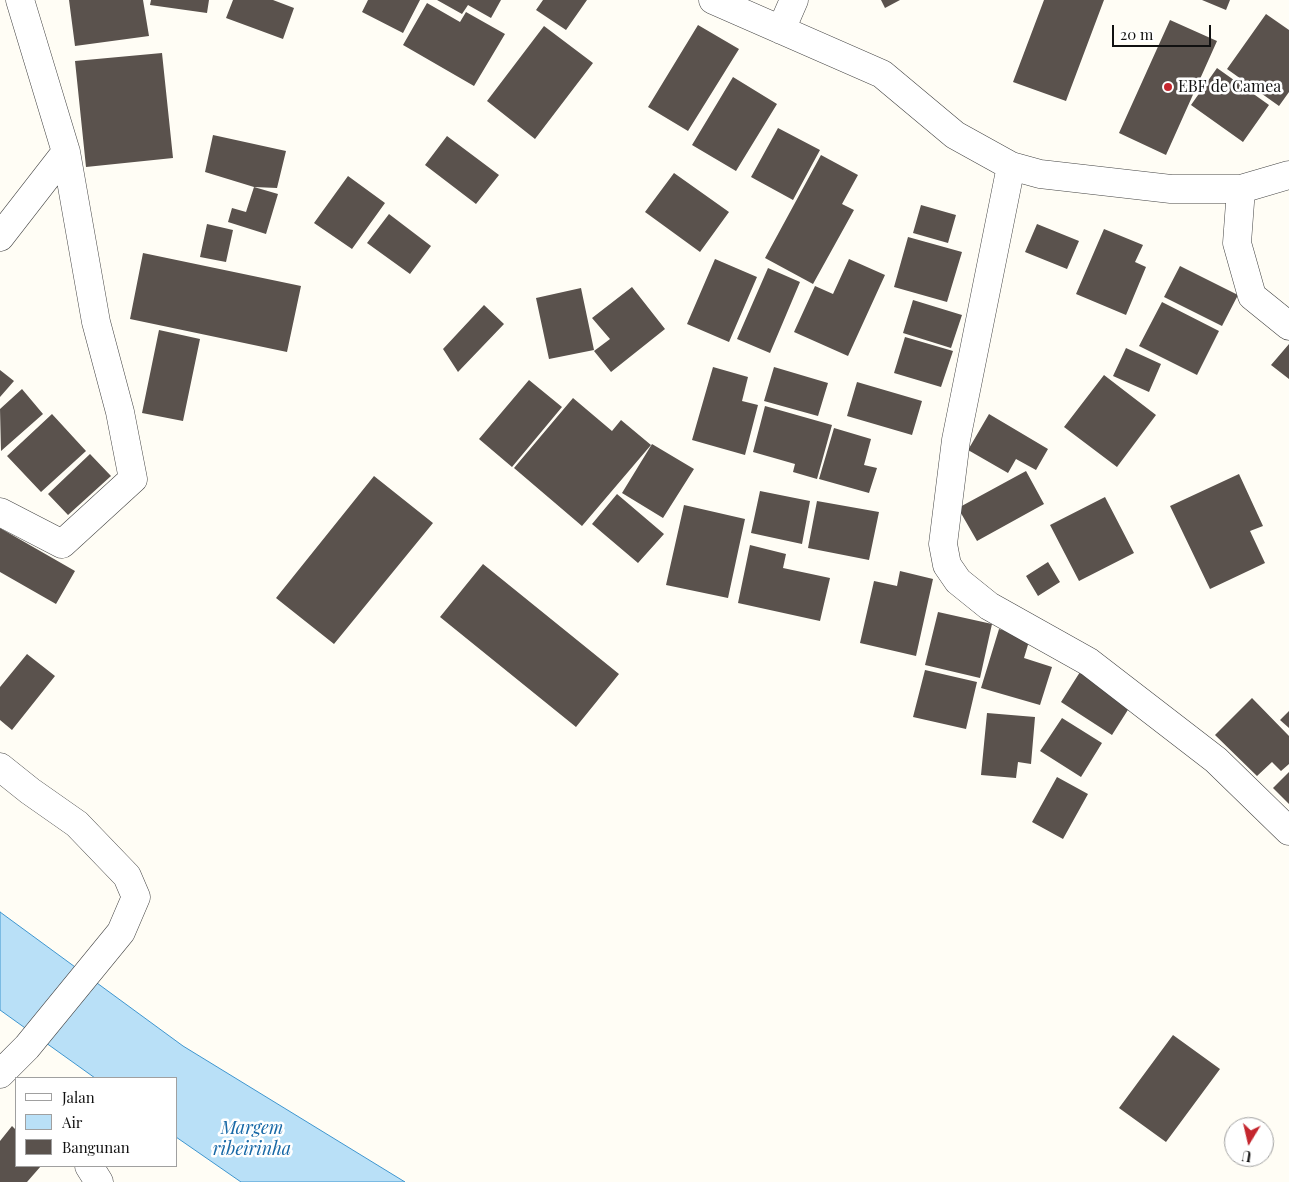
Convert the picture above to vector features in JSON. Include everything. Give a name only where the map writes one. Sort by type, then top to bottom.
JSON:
[{"type":"street","points":[[0,512],[62,544],[133,479],[120,412],[96,322],[66,152],[20,0]]},
{"type":"street","points":[[713,0],[882,74],[956,135],[1011,166],[1040,174],[1171,189],[1241,189],[1289,175]]},
{"type":"street","points":[[781,30],[794,0]]},
{"type":"street","points":[[0,237],[66,152]]},
{"type":"street","points":[[1011,166],[956,440],[942,544],[948,565],[958,581],[989,606],[1089,662],[1216,760],[1289,831]]},
{"type":"street","points":[[1241,189],[1236,244],[1252,296],[1289,326]]},
{"type":"street","points":[[0,767],[77,824],[127,876],[136,897],[121,932],[5,1074]]},
{"type":"street","points":[[90,1167],[99,1182]]},
{"type":"water","name":"Margem ribeirinha","points":[[0,912],[183,1046],[405,1182],[241,1182],[178,1138],[178,1077],[94,1077],[0,1010]]},
{"type":"building","points":[[69,0],[143,0],[149,36],[75,46]]},
{"type":"building","points":[[151,0],[209,0],[207,13],[150,5]]},
{"type":"building","points":[[233,0],[273,0],[294,8],[283,39],[226,18]]},
{"type":"building","points":[[368,0],[420,0],[403,33],[362,12]]},
{"type":"building","points":[[437,0],[501,0],[491,18],[468,5],[462,14]]},
{"type":"building","points":[[543,0],[587,0],[566,30],[536,10]]},
{"type":"building","points":[[881,0],[900,0],[885,8]]},
{"type":"building","points":[[1044,0],[1104,0],[1066,101],[1013,82]]},
{"type":"building","points":[[1202,0],[1230,0],[1226,10]]},
{"type":"building","points":[[427,3],[460,22],[466,12],[505,34],[474,86],[403,45]]},
{"type":"building","points":[[1266,14],[1289,30],[1289,92],[1279,106],[1227,69]]},
{"type":"building","name":"EBF de Camea","points":[[1170,20],[1217,41],[1166,155],[1119,133]]},
{"type":"building","points":[[698,25],[739,49],[688,131],[648,107]]},
{"type":"building","points":[[544,26],[593,63],[535,139],[487,101]]},
{"type":"building","points":[[162,53],[173,158],[86,167],[75,61]]},
{"type":"building","points":[[1217,68],[1269,105],[1243,142],[1191,105]]},
{"type":"building","points":[[733,77],[777,104],[736,171],[692,145]]},
{"type":"building","points":[[778,128],[820,150],[793,200],[751,177]]},
{"type":"building","points":[[213,135],[286,151],[277,188],[254,187],[205,172]]},
{"type":"building","points":[[447,136],[499,175],[476,204],[425,165]]},
{"type":"building","points":[[821,155],[858,175],[842,204],[854,210],[813,284],[765,258]]},
{"type":"building","points":[[674,173],[729,212],[700,252],[645,212]]},
{"type":"building","points":[[348,176],[385,203],[352,249],[314,223]]},
{"type":"building","points":[[254,187],[278,194],[266,234],[228,222],[232,208],[246,212]]},
{"type":"building","points":[[921,205],[956,215],[948,243],[913,233]]},
{"type":"building","points":[[389,214],[431,246],[410,274],[367,243]]},
{"type":"building","points":[[207,224],[233,230],[226,262],[200,257]]},
{"type":"building","points":[[1037,224],[1079,241],[1067,269],[1025,252]]},
{"type":"building","points":[[1104,229],[1143,245],[1135,262],[1146,267],[1126,315],[1076,294]]},
{"type":"building","points":[[908,237],[962,252],[947,302],[894,287]]},
{"type":"building","points":[[143,253],[301,286],[287,352],[130,319]]},
{"type":"building","points":[[715,259],[757,277],[729,342],[687,324]]},
{"type":"building","points":[[849,259],[885,275],[848,356],[794,332],[815,286],[833,294]]},
{"type":"building","points":[[1180,266],[1238,295],[1222,326],[1164,297]]},
{"type":"building","points":[[768,268],[800,282],[770,353],[737,339]]},
{"type":"building","points":[[632,287],[665,329],[611,372],[594,351],[610,339],[592,318]]},
{"type":"building","points":[[581,288],[594,350],[549,359],[536,298]]},
{"type":"building","points":[[913,300],[962,315],[951,348],[903,333]]},
{"type":"building","points":[[1162,302],[1219,331],[1197,375],[1139,346]]},
{"type":"building","points":[[484,305],[504,324],[458,372],[443,349]]},
{"type":"building","points":[[159,330],[200,339],[183,421],[142,413]]},
{"type":"building","points":[[905,337],[953,351],[941,387],[894,373]]},
{"type":"building","points":[[1289,344],[1289,379],[1271,365]]},
{"type":"building","points":[[1126,348],[1161,364],[1149,392],[1113,376]]},
{"type":"building","points":[[713,367],[748,377],[742,401],[758,405],[745,455],[692,440]]},
{"type":"building","points":[[774,367],[828,383],[818,416],[764,401]]},
{"type":"building","points":[[0,370],[14,381],[0,397]]},
{"type":"building","points":[[1104,375],[1156,415],[1117,467],[1064,427]]},
{"type":"building","points":[[529,380],[562,407],[512,467],[479,439]]},
{"type":"building","points":[[857,382],[922,401],[912,435],[847,416]]},
{"type":"building","points":[[22,389],[43,414],[1,451],[0,409]]},
{"type":"building","points":[[573,398],[612,431],[621,420],[651,445],[582,526],[514,468]]},
{"type":"building","points":[[765,406],[832,425],[817,479],[793,472],[795,464],[753,452]]},
{"type":"building","points":[[52,414],[86,451],[41,492],[7,456]]},
{"type":"building","points":[[989,414],[1048,449],[1036,470],[1016,459],[1008,473],[968,450]]},
{"type":"building","points":[[834,428],[871,439],[864,465],[877,468],[869,493],[819,479]]},
{"type":"building","points":[[652,444],[694,469],[663,518],[622,493]]},
{"type":"building","points":[[90,454],[111,476],[68,515],[48,494]]},
{"type":"building","points":[[1026,471],[1044,504],[977,541],[958,508]]},
{"type":"building","points":[[1239,474],[1263,526],[1250,531],[1265,563],[1210,589],[1170,506]]},
{"type":"building","points":[[374,476],[433,523],[334,644],[276,598]]},
{"type":"building","points":[[760,491],[810,501],[802,544],[751,533]]},
{"type":"building","points":[[617,494],[664,534],[638,563],[592,524]]},
{"type":"building","points":[[1105,497],[1134,553],[1079,581],[1050,525]]},
{"type":"building","points":[[817,501],[879,512],[869,560],[808,548]]},
{"type":"building","points":[[684,505],[745,519],[728,598],[666,585]]},
{"type":"building","points":[[0,528],[75,571],[56,604],[0,572]]},
{"type":"building","points":[[750,545],[786,554],[783,568],[830,578],[820,621],[738,603]]},
{"type":"building","points":[[1048,562],[1060,582],[1038,596],[1026,576]]},
{"type":"building","points":[[483,564],[619,674],[576,727],[440,617]]},
{"type":"building","points":[[900,571],[933,579],[916,656],[860,643],[874,581],[897,586]]},
{"type":"building","points":[[938,612],[992,624],[980,678],[925,665]]},
{"type":"building","points":[[999,629],[1030,638],[1024,658],[1052,667],[1040,705],[981,688]]},
{"type":"building","points":[[27,654],[55,676],[12,730],[0,720],[0,687]]},
{"type":"building","points":[[925,670],[977,682],[966,729],[913,717]]},
{"type":"building","points":[[1080,672],[1131,705],[1112,735],[1061,702]]},
{"type":"building","points":[[1252,698],[1289,736],[1289,764],[1281,771],[1272,762],[1257,776],[1215,735]]},
{"type":"building","points":[[1289,711],[1289,728],[1280,720]]},
{"type":"building","points":[[987,713],[1035,717],[1031,764],[1018,762],[1016,778],[981,775]]},
{"type":"building","points":[[1062,718],[1102,743],[1081,777],[1040,751]]},
{"type":"building","points":[[1289,772],[1289,804],[1273,788]]},
{"type":"building","points":[[1057,777],[1088,794],[1063,839],[1032,822]]},
{"type":"building","points":[[1173,1035],[1220,1069],[1166,1142],[1119,1108]]},
{"type":"building","points":[[12,1126],[15,1129],[15,1167],[40,1167],[27,1182],[0,1182],[0,1141]]},
{"type":"place","name":"EBF de Camea","points":[[1168,87]]}]
